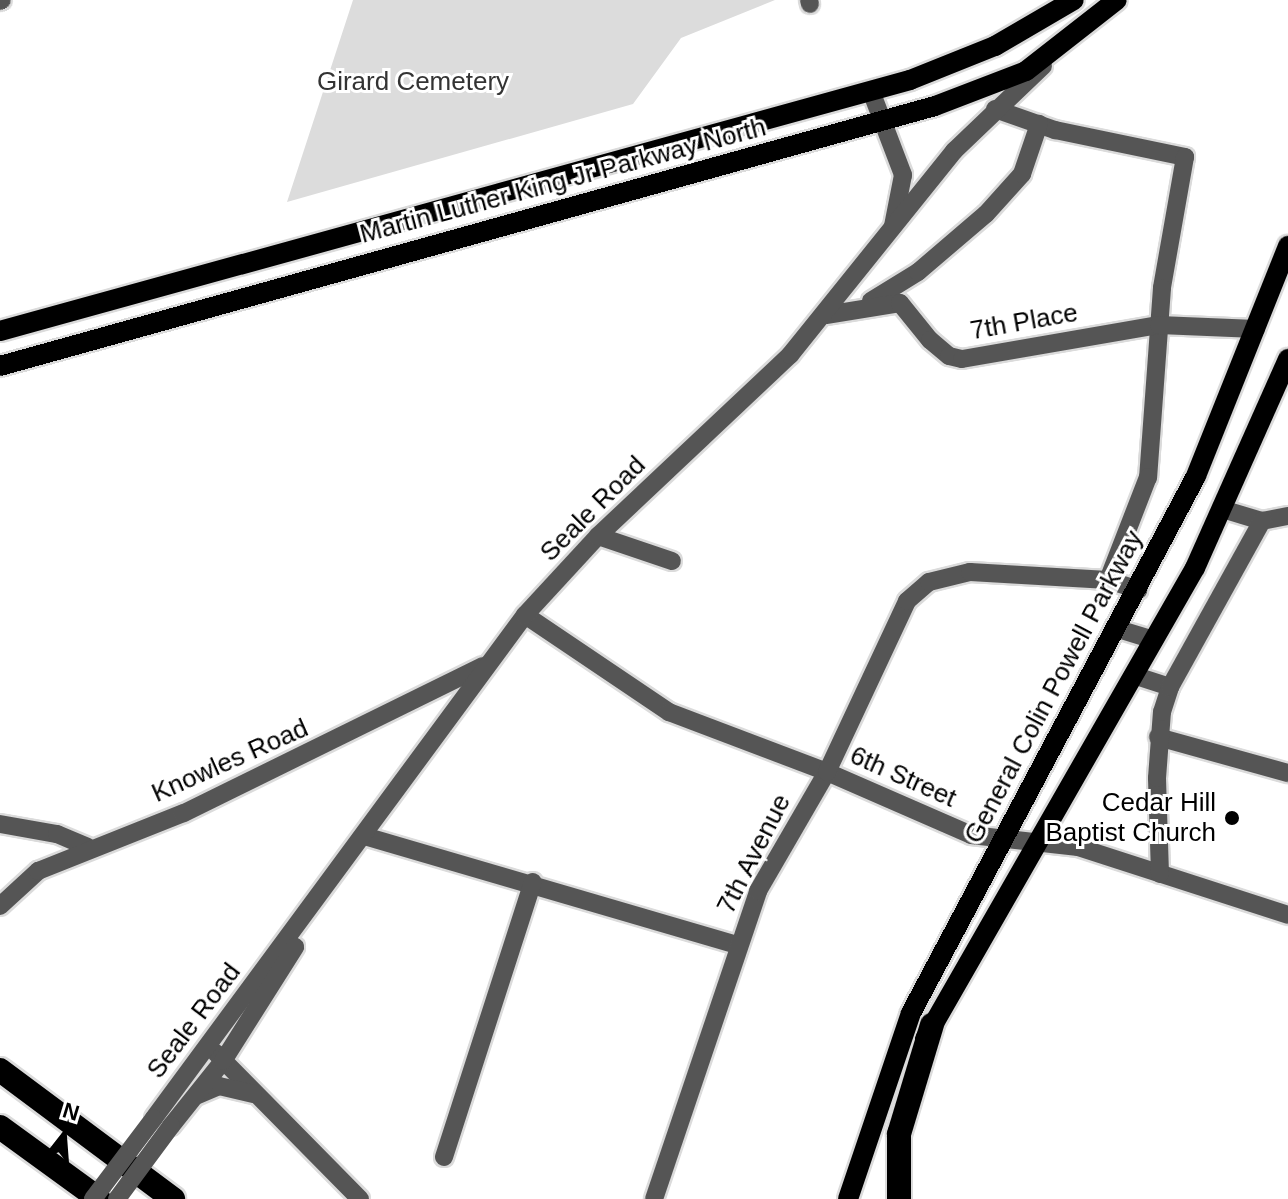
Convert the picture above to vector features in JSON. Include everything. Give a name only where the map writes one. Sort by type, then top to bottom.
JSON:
[{"type":"highway","points":[[899,1199],[899,1134],[932,1025]]},
{"type":"highway","points":[[0,1070],[173,1199]]},
{"type":"highway","points":[[0,1127],[99,1199]]},
{"type":"main road","name":"Martin Luther King Jr Parkway North","points":[[0,331],[871,91],[968,58],[1074,0]]},
{"type":"main road","name":"Martin Luther King Jr Parkway North","points":[[0,366],[880,120],[1026,71],[1117,0]]},
{"type":"main road","name":"General Colin Powell Parkway","points":[[848,1199],[911,1013],[1000,840],[1118,629],[1196,476],[1288,246]]},
{"type":"main road","name":"General Colin Powell Parkway","points":[[866,1153],[932,1025],[1154,640],[1222,509],[1288,359]]},
{"type":"street","name":"Seale Road","points":[[117,1199],[208,1045],[364,836],[485,665],[525,615],[598,536],[749,396],[826,315],[954,151],[1068,41]]},
{"type":"street","name":"Seale Road","points":[[871,91],[903,175],[898,216],[885,243]]},
{"type":"street","points":[[995,109],[1039,124],[1185,157],[1159,325],[1148,477],[1108,580],[1138,590]]},
{"type":"street","points":[[861,307],[918,272],[986,214],[1022,174],[1039,124]]},
{"type":"street","name":"7th Place","points":[[826,315],[885,302],[908,307],[930,340],[949,356],[962,359],[1159,325],[1256,329]]},
{"type":"street","points":[[1222,509],[1262,521],[1288,516]]},
{"type":"street","points":[[1160,874],[1158,737],[1170,687],[1262,521]]},
{"type":"street","points":[[598,536],[672,561]]},
{"type":"street","name":"7th Avenue","points":[[654,1199],[737,945],[758,891],[827,772],[886,638],[916,592],[942,577],[970,572],[1108,580]]},
{"type":"street","name":"6th Street","points":[[525,615],[669,712],[827,772],[971,835],[1000,840],[1038,840],[1078,847],[1288,915]]},
{"type":"street","points":[[1118,629],[1154,640]]},
{"type":"street","name":"Knowles Road","points":[[0,906],[38,871],[87,847],[198,807],[485,665]]},
{"type":"street","points":[[1133,675],[1170,687]]},
{"type":"street","points":[[1158,737],[1288,773]]},
{"type":"street","points":[[0,824],[57,834],[87,847]]},
{"type":"street","name":"Seale Road","points":[[93,1199],[163,1122],[195,1096],[223,1061],[364,836]]},
{"type":"street","points":[[364,836],[533,882],[737,945]]},
{"type":"street","points":[[444,1157],[533,882]]},
{"type":"street","points":[[208,1045],[360,1199]]},
{"type":"street","points":[[195,1096],[219,1086],[258,1095]]},
{"type":"green space","name":"Girard Cemetery","points":[[353,0],[775,0],[681,38],[633,104],[287,202]]},
{"type":"place","name":"Cedar Hill Baptist Church","points":[[1232,818]]}]
